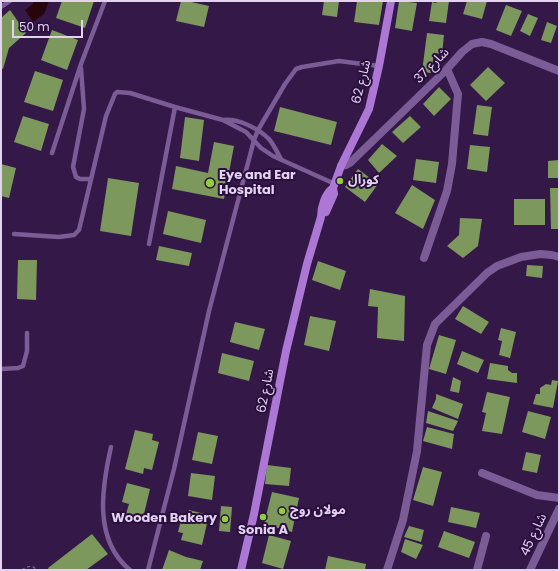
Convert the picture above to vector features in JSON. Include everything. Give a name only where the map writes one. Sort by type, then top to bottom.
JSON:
[{"type":"street","name":"شارع 62","points":[[240,570],[257,498],[286,351],[307,264],[322,217],[326,212],[334,194],[334,186],[341,166],[369,109],[379,66],[391,1]]},
{"type":"street","name":"شارع 37","points":[[341,166],[351,162],[447,69],[462,52],[472,44],[482,42],[491,44],[559,71]]},
{"type":"street","points":[[424,258],[447,191],[452,164],[458,94],[447,69]]},
{"type":"street","points":[[387,570],[403,520],[417,451],[427,345],[435,324],[487,273],[497,266],[521,257],[540,254],[559,257]]},
{"type":"street","points":[[482,473],[537,495],[559,498]]},
{"type":"street","name":"شارع 45","points":[[530,570],[559,509]]},
{"type":"street","points":[[477,570],[486,536]]},
{"type":"lane","points":[[1,7],[10,1]]},
{"type":"lane","points":[[52,154],[80,64],[105,1]]},
{"type":"lane","points":[[148,570],[174,469],[209,311],[254,140],[258,130],[296,69],[302,66],[339,61],[379,66]]},
{"type":"lane","points":[[80,64],[84,109],[73,167],[76,177],[80,179],[91,179]]},
{"type":"lane","points":[[14,234],[59,237],[74,235],[79,230],[106,116],[115,94],[120,91],[130,92],[175,107],[222,120],[246,132],[266,152],[334,186]]},
{"type":"lane","points":[[149,244],[175,107]]},
{"type":"lane","points":[[222,120],[228,119],[258,130],[269,139],[281,159]]},
{"type":"lane","points":[[1,369],[18,368],[23,366],[27,351],[27,333]]},
{"type":"lane","points":[[111,447],[105,471],[103,509],[104,528],[118,557],[130,570]]},
{"type":"path","points":[[22,570],[32,566],[37,570]]},
{"type":"shaded area","points":[[34,1],[49,1],[44,14],[33,22],[25,10],[33,4]]},
{"type":"building","points":[[62,1],[94,1],[85,28],[56,18]]},
{"type":"building","points":[[181,1],[209,6],[204,27],[176,21]]},
{"type":"building","points":[[324,1],[339,1],[337,17],[322,15]]},
{"type":"building","points":[[357,1],[383,1],[379,25],[354,22]]},
{"type":"building","points":[[399,1],[417,3],[412,31],[395,28]]},
{"type":"building","points":[[437,1],[449,1],[446,23],[429,21],[432,2],[436,3]]},
{"type":"building","points":[[467,1],[487,1],[482,19],[463,14]]},
{"type":"building","points":[[506,5],[522,11],[511,36],[496,30]]},
{"type":"building","points":[[10,10],[26,33],[9,48],[3,69],[1,68],[1,18]]},
{"type":"building","points":[[528,14],[538,18],[530,36],[520,31]]},
{"type":"building","points":[[547,22],[557,26],[551,43],[541,40]]},
{"type":"building","points":[[52,30],[78,40],[67,70],[41,60]]},
{"type":"building","points":[[427,33],[444,35],[442,54],[434,53],[431,73],[422,72]]},
{"type":"building","points":[[488,67],[505,83],[486,101],[470,85]]},
{"type":"building","points":[[35,71],[63,80],[53,111],[24,102]]},
{"type":"building","points":[[439,87],[451,99],[434,116],[423,104]]},
{"type":"building","points":[[477,105],[492,107],[488,136],[473,134]]},
{"type":"building","points":[[280,107],[337,122],[331,145],[274,131]]},
{"type":"building","points":[[23,116],[49,124],[41,151],[14,142]]},
{"type":"building","points":[[410,116],[421,127],[403,143],[392,132]]},
{"type":"building","points":[[185,117],[204,120],[199,161],[180,158]]},
{"type":"building","points":[[214,142],[234,146],[224,199],[172,189],[176,166],[208,173]]},
{"type":"building","points":[[382,144],[397,156],[379,173],[368,160]]},
{"type":"building","points":[[470,145],[490,147],[487,172],[467,169]]},
{"type":"building","points":[[416,159],[439,162],[436,183],[413,180]]},
{"type":"building","points":[[559,160],[559,178],[548,178],[548,161]]},
{"type":"building","points":[[1,164],[16,168],[9,198],[1,196]]},
{"type":"building","points":[[358,169],[378,184],[365,202],[345,187]]},
{"type":"building","points":[[108,178],[139,183],[131,236],[100,231]]},
{"type":"building","points":[[412,185],[435,200],[423,229],[395,213]]},
{"type":"building","points":[[550,188],[559,188],[559,229],[551,229]]},
{"type":"building","points":[[514,199],[545,199],[545,225],[514,225]]},
{"type":"building","points":[[168,211],[206,220],[201,243],[163,234]]},
{"type":"building","points":[[460,218],[482,219],[478,246],[463,258],[447,246],[459,235]]},
{"type":"building","points":[[159,246],[192,253],[189,266],[156,260]]},
{"type":"building","points":[[18,260],[37,260],[36,300],[17,299]]},
{"type":"building","points":[[318,261],[346,271],[340,290],[312,280]]},
{"type":"building","points":[[527,265],[543,266],[542,278],[526,276]]},
{"type":"building","points":[[370,289],[405,296],[404,341],[377,338],[378,307],[368,306]]},
{"type":"building","points":[[463,306],[489,322],[481,334],[455,319]]},
{"type":"building","points":[[310,316],[336,321],[329,351],[304,345]]},
{"type":"building","points":[[235,322],[265,329],[259,350],[230,342]]},
{"type":"building","points":[[501,328],[516,332],[510,358],[499,355],[502,341],[498,340]]},
{"type":"building","points":[[439,335],[456,340],[446,374],[429,369]]},
{"type":"building","points":[[462,351],[484,360],[478,373],[457,364]]},
{"type":"building","points":[[222,353],[254,361],[249,381],[218,373]]},
{"type":"building","points":[[490,363],[508,366],[508,370],[512,373],[517,373],[517,383],[487,379]]},
{"type":"building","points":[[453,377],[461,381],[459,393],[450,391]]},
{"type":"building","points":[[552,380],[558,381],[553,408],[533,404],[536,394],[540,394],[540,388],[546,384],[551,385]]},
{"type":"building","points":[[487,392],[510,397],[502,434],[482,431],[486,413],[482,412]]},
{"type":"building","points":[[436,394],[463,404],[458,419],[432,408],[436,399]]},
{"type":"building","points":[[428,411],[458,421],[453,431],[426,423]]},
{"type":"building","points":[[528,411],[551,417],[545,439],[522,432]]},
{"type":"building","points":[[427,427],[454,434],[452,449],[423,441]]},
{"type":"building","points":[[135,430],[153,434],[152,440],[159,442],[152,470],[144,468],[143,474],[125,469]]},
{"type":"building","points":[[198,432],[218,436],[212,464],[192,460]]},
{"type":"building","points":[[526,452],[541,455],[537,473],[522,470]]},
{"type":"building","points":[[267,465],[291,468],[289,486],[265,484]]},
{"type":"building","points":[[423,467],[442,472],[433,506],[413,500]]},
{"type":"building","points":[[191,473],[215,476],[212,500],[188,496]]},
{"type":"building","points":[[127,483],[150,489],[143,518],[126,514],[129,504],[122,502]]},
{"type":"building","name":"مولان روج","points":[[272,492],[299,498],[292,532],[264,524]]},
{"type":"building","name":"Wooden Bakery","points":[[221,506],[232,507],[230,532],[219,531]]},
{"type":"building","points":[[451,507],[480,513],[476,528],[448,522]]},
{"type":"building","points":[[189,510],[209,515],[202,545],[181,540],[183,533],[178,532],[182,516],[187,518]]},
{"type":"building","points":[[409,526],[424,530],[421,542],[404,537]]},
{"type":"building","points":[[444,531],[475,542],[469,558],[438,547]]},
{"type":"building","points":[[92,534],[108,554],[86,570],[49,570],[48,568]]},
{"type":"building","points":[[269,535],[291,541],[283,569],[262,563]]},
{"type":"building","points":[[405,539],[423,545],[416,559],[401,552]]},
{"type":"building","points":[[169,550],[186,557],[203,561],[200,570],[162,570]]},
{"type":"building","points":[[328,556],[366,564],[365,570],[325,570]]},
{"type":"place","name":"كورال","points":[[340,181]]},
{"type":"place","name":"Eye and Ear Hospital","points":[[210,183]]},
{"type":"place","name":"مولان روج","points":[[282,511]]},
{"type":"place","name":"Sonia A","points":[[263,517]]},
{"type":"place","name":"Wooden Bakery","points":[[225,519]]}]
